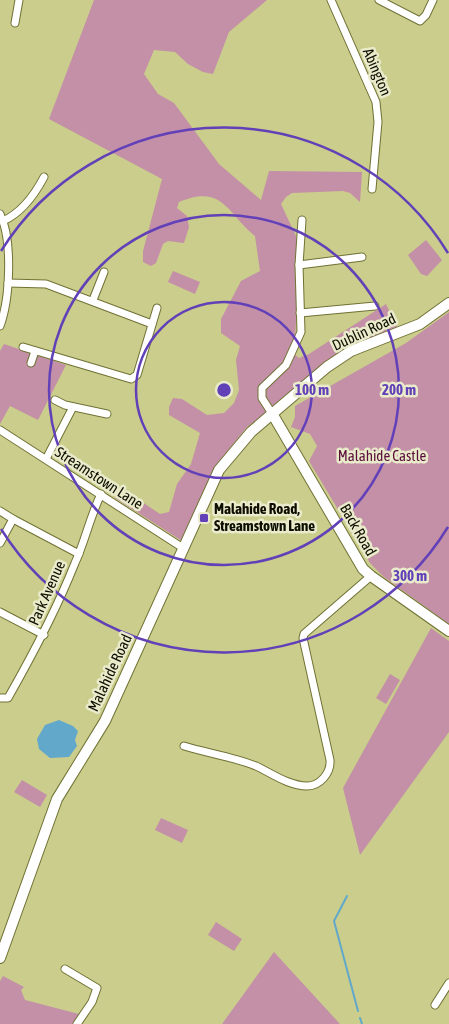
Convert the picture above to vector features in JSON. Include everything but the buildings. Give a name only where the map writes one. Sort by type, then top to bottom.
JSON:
[{"type":"main road","name":"Dublin Road","points":[[273,414],[327,367],[351,351],[420,324],[449,303]]},
{"type":"main road","name":"Malahide Road","points":[[0,958],[57,799],[105,721],[219,470],[251,432],[273,414]]},
{"type":"main road","name":"Back Road","points":[[273,414],[356,557],[370,576],[449,631]]},
{"type":"street","points":[[15,23],[20,0]]},
{"type":"street","name":"Abington","points":[[331,0],[376,102],[378,122],[372,189]]},
{"type":"street","points":[[379,0],[420,21],[426,15],[433,0]]},
{"type":"street","points":[[0,326],[8,302],[7,232],[2,218],[11,217],[37,190],[44,177]]},
{"type":"street","points":[[273,414],[262,398],[262,388],[286,365],[295,349],[301,332],[299,265],[302,220]]},
{"type":"street","points":[[299,265],[362,258]]},
{"type":"street","points":[[93,300],[104,272]]},
{"type":"street","points":[[8,283],[41,282],[93,300],[152,324]]},
{"type":"street","points":[[300,313],[375,306]]},
{"type":"street","points":[[23,347],[131,379],[137,375],[157,308]]},
{"type":"street","points":[[31,363],[35,351]]},
{"type":"street","points":[[55,400],[73,407],[107,414]]},
{"type":"street","points":[[46,459],[73,407]]},
{"type":"street","name":"Streamstown Lane","points":[[0,430],[183,548]]},
{"type":"street","name":"Park Avenue","points":[[4,698],[44,635],[79,554],[93,510],[101,494]]},
{"type":"street","points":[[0,511],[79,554]]},
{"type":"street","points":[[0,543],[13,519]]},
{"type":"street","points":[[184,746],[255,766],[290,782],[307,786],[323,779],[330,766],[330,760],[303,638],[304,634],[370,576]]},
{"type":"street","points":[[0,612],[44,635]]},
{"type":"street","points":[[65,968],[97,988],[92,1002],[77,1024]]},
{"type":"street","points":[[435,1005],[449,983]]},
{"type":"green space","points":[[94,0],[267,0],[229,32],[213,74],[203,72],[188,64],[175,52],[154,50],[144,74],[158,94],[174,103],[219,164],[261,200],[269,171],[362,172],[360,202],[350,193],[343,191],[292,193],[281,204],[296,236],[298,290],[294,354],[299,358],[309,354],[386,304],[398,329],[364,341],[247,427],[215,467],[182,541],[115,498],[120,487],[160,514],[169,512],[177,484],[191,464],[200,433],[169,415],[169,407],[173,398],[182,399],[207,415],[224,413],[234,403],[239,390],[236,360],[240,346],[221,333],[221,319],[241,281],[260,271],[255,236],[223,203],[205,196],[194,197],[179,202],[177,208],[187,216],[189,227],[184,243],[168,241],[163,244],[156,263],[151,266],[143,262],[143,251],[162,179],[49,119]]},
{"type":"green space","points":[[426,240],[442,260],[427,276],[421,274],[408,255]]},
{"type":"green space","points":[[173,271],[200,282],[195,294],[168,282]]},
{"type":"green space","name":"Malahide Castle","points":[[449,312],[449,624],[384,577],[370,563],[309,461],[317,446],[310,434],[291,427],[295,417],[295,406],[406,343]]},
{"type":"green space","points":[[4,344],[66,365],[38,420],[10,406],[0,424],[0,351]]},
{"type":"green space","points":[[431,628],[449,641],[449,732],[360,855],[343,788]]},
{"type":"green space","points":[[390,674],[400,680],[386,704],[376,698]]},
{"type":"green space","points":[[22,780],[47,795],[40,807],[14,792]]},
{"type":"green space","points":[[161,818],[188,830],[182,843],[155,830]]},
{"type":"green space","points":[[216,922],[242,939],[234,951],[208,935]]},
{"type":"green space","points":[[274,952],[340,1024],[222,1024]]},
{"type":"green space","points":[[3,976],[24,987],[21,990],[25,1000],[79,1014],[73,1024],[0,1024],[0,981]]},
{"type":"water","points":[[59,720],[73,726],[78,731],[75,740],[77,746],[69,757],[50,758],[39,749],[37,739],[45,725]]},
{"type":"waterway","points":[[347,896],[334,921],[358,1011]]},
{"type":"waterway","points":[[360,1018],[362,1024]]},
{"type":"place","name":"Malahide Road, Streamstown Lane","points":[[204,518]]}]
